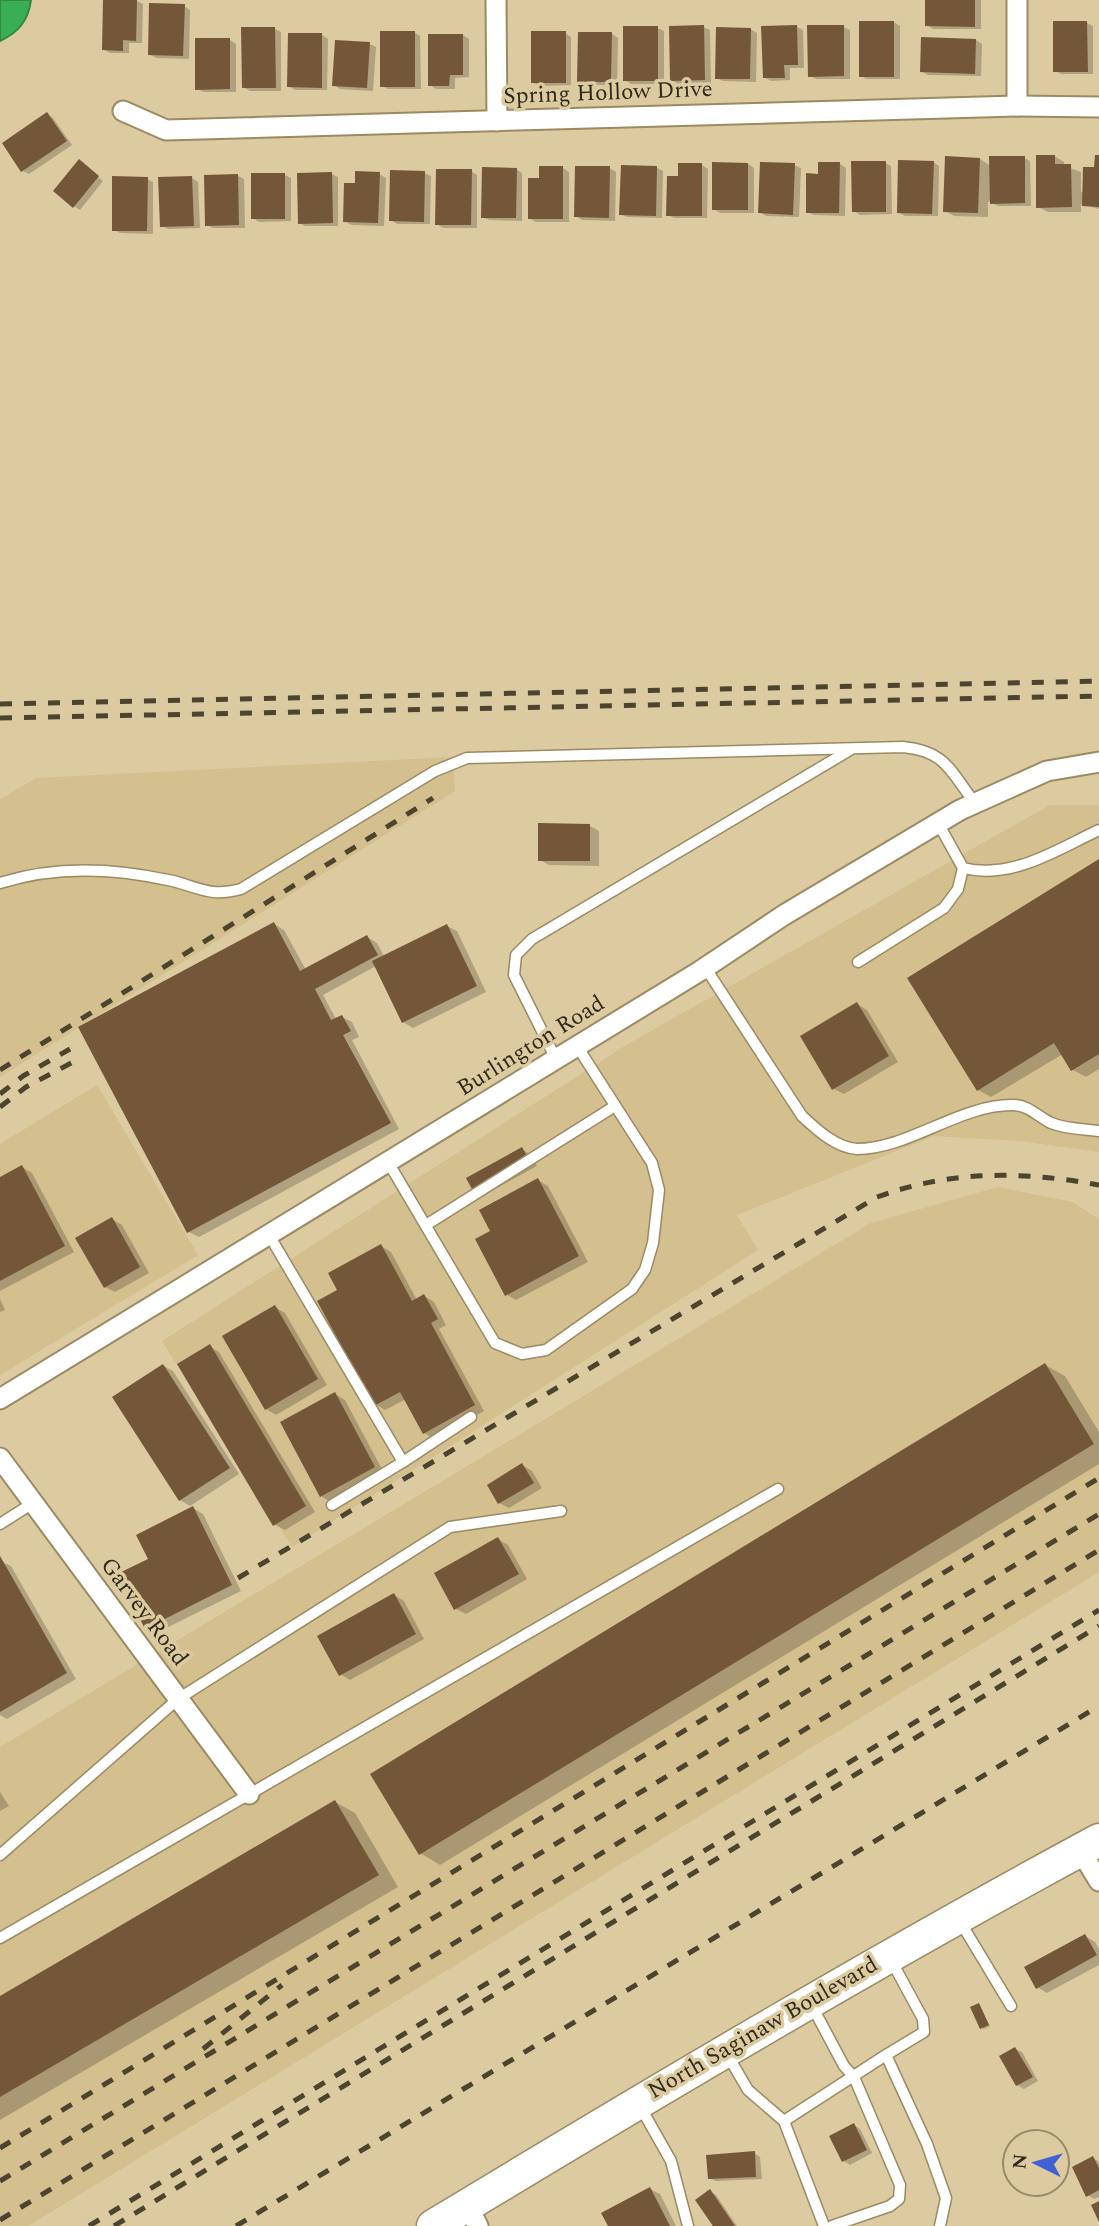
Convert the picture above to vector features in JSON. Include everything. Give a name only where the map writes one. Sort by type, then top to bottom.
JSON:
[{"type":"main road","name":"North Saginaw Boulevard","points":[[433,2226],[473,2216],[637,2101],[726,2052],[957,1916],[1090,1845]]},
{"type":"street","points":[[496,0],[497,121]]},
{"type":"street","points":[[1017,0],[1017,106]]},
{"type":"street","name":"Spring Hollow Drive","points":[[123,111],[166,130],[1017,106],[1099,107]]},
{"type":"street","name":"Burlington Road","points":[[0,1399],[556,1059],[784,915],[938,823],[975,803],[1047,771],[1099,762]]},
{"type":"street","name":"Garvey Road","points":[[0,1458],[249,1794]]},
{"type":"street","points":[[1090,1845],[1099,1881]]},
{"type":"lane","points":[[556,1059],[514,975],[516,955],[533,939],[853,749]]},
{"type":"lane","points":[[0,883],[22,876],[85,870],[169,880],[201,892],[223,894],[241,888],[435,771],[467,758],[927,749],[938,754],[975,803]]},
{"type":"lane","points":[[858,962],[944,908],[958,889],[963,867],[938,823]]},
{"type":"lane","points":[[963,867],[989,871],[1013,869],[1099,830]]},
{"type":"lane","points":[[705,967],[802,1116],[824,1136],[856,1149],[888,1142],[993,1107],[1015,1105],[1035,1111],[1050,1122],[1099,1131]]},
{"type":"lane","points":[[388,1162],[495,1343],[522,1354],[546,1350],[632,1289],[645,1270],[653,1243],[659,1190],[652,1163],[577,1046]]},
{"type":"lane","points":[[426,1225],[615,1106]]},
{"type":"lane","points":[[269,1236],[403,1462]]},
{"type":"lane","points":[[332,1505],[471,1417]]},
{"type":"lane","points":[[0,1938],[778,1489]]},
{"type":"lane","points":[[0,1524],[33,1503]]},
{"type":"lane","points":[[0,1854],[178,1699],[450,1527],[561,1511]]},
{"type":"lane","points":[[957,1916],[1011,2006]]},
{"type":"lane","points":[[784,2121],[924,2032],[923,2019],[889,1956]]},
{"type":"lane","points":[[810,2002],[844,2066],[854,2077],[900,2185],[899,2199],[890,2206],[832,2226]]},
{"type":"lane","points":[[726,2052],[748,2090],[784,2121],[824,2226]]},
{"type":"lane","points":[[886,2055],[927,2144],[946,2198],[940,2226]]},
{"type":"lane","points":[[637,2101],[671,2161],[688,2226]]},
{"type":"shaded area","points":[[0,0],[31,0],[22,25],[0,41]]},
{"type":"shaded area","points":[[453,757],[455,791],[0,1077],[0,799],[36,778]]},
{"type":"shaded area","points":[[1050,805],[1099,805],[1099,1152],[1020,1141],[934,1136],[737,1215],[758,1250],[292,1547],[162,1341],[628,1044]]},
{"type":"shaded area","points":[[97,1085],[198,1255],[0,1375],[0,1144]]},
{"type":"shaded area","points":[[998,1187],[1072,1202],[1099,1219],[1099,1572],[28,2226],[0,2226],[0,1747],[871,1223]]},
{"type":"building","points":[[103,0],[137,0],[136,41],[123,40],[123,51],[102,50]]},
{"type":"building","points":[[925,0],[975,0],[975,27],[925,26]]},
{"type":"building","points":[[149,3],[185,4],[183,56],[148,55]]},
{"type":"building","points":[[859,21],[894,21],[894,77],[859,77]]},
{"type":"building","points":[[1053,21],[1087,21],[1088,72],[1053,72]]},
{"type":"building","points":[[704,25],[705,80],[670,81],[669,26]]},
{"type":"building","points":[[797,25],[798,65],[784,65],[785,78],[763,78],[761,26]]},
{"type":"building","points":[[807,25],[844,25],[844,76],[808,77]]},
{"type":"building","points":[[623,26],[658,26],[658,81],[623,81]]},
{"type":"building","points":[[241,27],[275,27],[276,88],[242,88]]},
{"type":"building","points":[[716,27],[751,28],[750,79],[715,79]]},
{"type":"building","points":[[380,31],[415,31],[415,87],[380,87]]},
{"type":"building","points":[[531,31],[566,31],[566,83],[531,83]]},
{"type":"building","points":[[578,32],[612,32],[611,82],[577,82]]},
{"type":"building","points":[[288,33],[322,33],[322,88],[287,87]]},
{"type":"building","points":[[428,34],[463,34],[463,75],[450,75],[449,86],[428,86]]},
{"type":"building","points":[[921,37],[976,39],[975,74],[920,72]]},
{"type":"building","points":[[195,38],[230,38],[230,89],[195,90]]},
{"type":"building","points":[[335,40],[370,42],[367,88],[332,86]]},
{"type":"building","points":[[47,112],[67,141],[21,172],[2,143]]},
{"type":"building","points":[[1036,155],[1055,155],[1055,164],[1071,164],[1072,207],[1036,208]]},
{"type":"building","points":[[1095,155],[1099,155],[1099,207],[1082,206],[1083,167],[1094,167]]},
{"type":"building","points":[[945,156],[980,158],[978,213],[943,212]]},
{"type":"building","points":[[989,156],[1025,156],[1025,203],[990,204]]},
{"type":"building","points":[[79,159],[99,176],[73,208],[53,191]]},
{"type":"building","points":[[898,160],[934,161],[932,214],[897,213]]},
{"type":"building","points":[[851,161],[886,161],[886,212],[852,212]]},
{"type":"building","points":[[712,162],[748,163],[748,210],[712,210]]},
{"type":"building","points":[[760,162],[795,163],[793,215],[758,213]]},
{"type":"building","points":[[818,162],[840,162],[839,213],[806,213],[806,173],[818,174]]},
{"type":"building","points":[[678,163],[702,163],[702,216],[666,216],[667,176],[678,176]]},
{"type":"building","points":[[621,165],[657,166],[656,216],[619,215]]},
{"type":"building","points":[[539,166],[563,166],[563,219],[528,219],[528,178],[539,178]]},
{"type":"building","points":[[575,166],[610,166],[609,218],[574,217]]},
{"type":"building","points":[[482,167],[517,168],[516,218],[481,218]]},
{"type":"building","points":[[436,169],[472,169],[471,225],[435,225]]},
{"type":"building","points":[[390,170],[425,171],[424,222],[389,221]]},
{"type":"building","points":[[355,171],[380,172],[378,223],[343,222],[344,183],[355,183]]},
{"type":"building","points":[[332,172],[333,223],[298,224],[297,173]]},
{"type":"building","points":[[251,173],[285,173],[285,219],[251,219]]},
{"type":"building","points":[[238,174],[239,225],[205,226],[204,175]]},
{"type":"building","points":[[112,176],[148,177],[147,231],[112,231]]},
{"type":"building","points":[[192,176],[194,226],[160,227],[158,177]]},
{"type":"building","points":[[538,823],[590,824],[590,861],[538,861]]},
{"type":"building","points":[[1099,859],[1099,1054],[1071,1071],[1054,1043],[977,1091],[907,978]]},
{"type":"building","points":[[274,922],[300,971],[367,935],[378,955],[315,989],[331,1020],[342,1015],[351,1031],[343,1035],[391,1123],[187,1233],[78,1027]]},
{"type":"building","points":[[447,924],[477,986],[402,1023],[372,961]]},
{"type":"building","points":[[857,1002],[889,1056],[832,1090],[800,1036]]},
{"type":"building","points":[[522,1147],[529,1160],[473,1191],[466,1178]]},
{"type":"building","points":[[22,1165],[65,1246],[0,1281],[0,1177]]},
{"type":"building","points":[[538,1178],[579,1256],[505,1296],[475,1239],[490,1231],[479,1210]]},
{"type":"building","points":[[112,1217],[140,1267],[104,1288],[75,1238]]},
{"type":"building","points":[[381,1244],[412,1301],[424,1294],[438,1319],[431,1323],[475,1405],[423,1434],[400,1392],[374,1406],[317,1301],[337,1290],[328,1273]]},
{"type":"building","points":[[275,1305],[318,1379],[265,1410],[222,1336]]},
{"type":"building","points":[[210,1344],[306,1506],[273,1526],[177,1364]]},
{"type":"building","points":[[1045,1363],[1094,1444],[419,1855],[370,1774]]},
{"type":"building","points":[[163,1364],[230,1468],[179,1501],[112,1397]]},
{"type":"building","points":[[335,1392],[375,1467],[320,1497],[280,1422]]},
{"type":"building","points":[[522,1463],[534,1483],[498,1504],[487,1485]]},
{"type":"building","points":[[193,1506],[232,1585],[145,1629],[117,1574],[148,1559],[136,1535]]},
{"type":"building","points":[[498,1537],[519,1574],[454,1610],[434,1573]]},
{"type":"building","points":[[0,1556],[67,1673],[0,1712]]},
{"type":"building","points":[[394,1593],[416,1634],[339,1676],[317,1636]]},
{"type":"building","points":[[335,1800],[379,1875],[0,2097],[0,1996]]},
{"type":"building","points":[[1085,1934],[1097,1955],[1036,1989],[1024,1967]]},
{"type":"building","points":[[979,2003],[989,2025],[980,2029],[970,2007]]},
{"type":"building","points":[[1015,2047],[1033,2077],[1016,2086],[999,2056]]},
{"type":"building","points":[[854,2123],[867,2150],[842,2162],[829,2136]]},
{"type":"building","points":[[755,2151],[756,2177],[708,2179],[706,2155]]},
{"type":"building","points":[[1093,2156],[1099,2168],[1099,2190],[1086,2197],[1072,2167]]},
{"type":"building","points":[[650,2187],[670,2226],[608,2226],[601,2213]]},
{"type":"building","points":[[710,2189],[735,2226],[713,2226],[695,2200]]},
{"type":"building","points":[[1099,2201],[1099,2222],[1091,2205]]},
{"type":"railway","points":[[0,704],[1099,681]]},
{"type":"railway","points":[[0,718],[1099,696]]},
{"type":"railway","points":[[0,1070],[433,798]]},
{"type":"railway","points":[[0,1094],[23,1076],[70,1049]]},
{"type":"railway","points":[[0,1107],[26,1087],[75,1061]]},
{"type":"railway","points":[[238,1578],[877,1197],[932,1182],[987,1176],[1042,1177],[1099,1185]]},
{"type":"railway","points":[[0,2148],[1099,1478]]},
{"type":"railway","points":[[0,2181],[1099,1514]]},
{"type":"railway","points":[[0,2220],[1099,1550]]},
{"type":"railway","points":[[89,2226],[1099,1610]]},
{"type":"railway","points":[[114,2226],[1099,1626]]},
{"type":"railway","points":[[236,2226],[1099,1706]]},
{"type":"railway","points":[[203,2049],[282,1985]]}]
